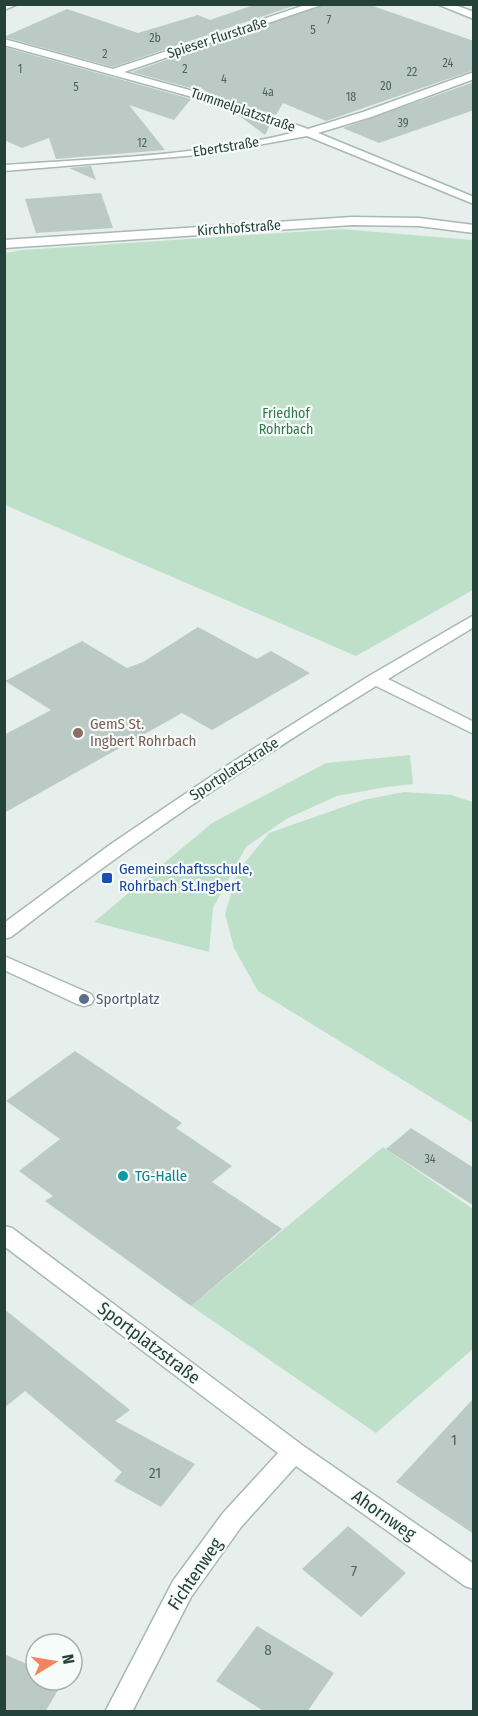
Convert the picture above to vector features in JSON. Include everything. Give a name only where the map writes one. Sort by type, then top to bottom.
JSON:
[{"type":"street","points":[[4,7],[13,4]]},
{"type":"street","name":"Spieser Flurstraße","points":[[114,72],[319,4]]},
{"type":"street","points":[[442,4],[474,16]]},
{"type":"street","name":"Tummelplatzstraße","points":[[4,42],[229,104],[307,132],[474,201]]},
{"type":"street","name":"Ebertstraße","points":[[4,168],[179,154],[307,132],[356,118],[474,75]]},
{"type":"street","name":"Kirchhofstraße","points":[[4,244],[352,222],[419,222],[474,229]]},
{"type":"street","name":"Sportplatzstraße","points":[[4,933],[135,834],[245,761],[474,620]]},
{"type":"street","points":[[375,680],[474,729]]},
{"type":"street","points":[[4,962],[84,999]]},
{"type":"street","name":"Sportplatzstraße","points":[[4,1234],[294,1452]]},
{"type":"street","name":"Ahornweg","points":[[294,1452],[474,1578]]},
{"type":"street","name":"Fichtenweg","points":[[118,1712],[182,1589],[232,1520],[294,1452]]},
{"type":"green space","name":"Friedhof Rohrbach","points":[[341,229],[473,240],[473,590],[356,656],[5,505],[5,253]]},
{"type":"green space","points":[[410,755],[413,784],[337,796],[286,819],[246,847],[213,908],[209,952],[94,922],[212,823],[326,763]]},
{"type":"green space","points":[[404,792],[451,795],[473,802],[473,1123],[258,991],[234,948],[225,914],[238,871],[269,833],[363,800]]},
{"type":"green space","points":[[383,1147],[473,1209],[474,1348],[376,1433],[191,1306]]},
{"type":"building","points":[[257,4],[299,4],[113,67],[4,37],[67,9],[138,33],[198,15],[210,20]]},
{"type":"building","points":[[326,4],[367,4],[474,41],[474,70],[326,121],[283,103],[276,115],[208,93],[200,87],[198,90],[132,72]]},
{"type":"building","points":[[4,47],[191,99],[174,120],[129,105],[165,150],[56,159],[49,138],[22,148],[4,140]]},
{"type":"building","points":[[474,82],[474,110],[379,143],[343,128]]},
{"type":"building","points":[[234,112],[270,125],[265,135]]},
{"type":"building","points":[[91,166],[96,180],[69,168]]},
{"type":"building","points":[[101,193],[113,228],[36,233],[25,199]]},
{"type":"building","name":"GemS St. Ingbert Rohrbach","points":[[198,627],[257,659],[271,651],[310,673],[212,730],[182,713],[4,813],[4,735],[51,710],[5,681],[82,641],[127,668],[143,662]]},
{"type":"building","name":"TG-Halle","points":[[75,1051],[182,1123],[176,1128],[232,1166],[212,1182],[282,1229],[191,1306],[45,1201],[53,1196],[19,1171],[60,1139],[6,1101]]},
{"type":"building","points":[[411,1128],[474,1168],[474,1206],[386,1149]]},
{"type":"building","points":[[4,1309],[130,1410],[115,1421],[195,1464],[161,1507],[114,1481],[122,1472],[25,1391],[4,1408]]},
{"type":"building","points":[[474,1398],[474,1534],[396,1482]]},
{"type":"building","points":[[348,1526],[406,1573],[361,1617],[302,1569]]},
{"type":"building","points":[[257,1626],[334,1673],[307,1712],[265,1712],[216,1681]]},
{"type":"building","points":[[4,1654],[24,1663],[24,1692],[57,1692],[45,1712],[4,1712]]},
{"type":"place","name":"GemS St. Ingbert Rohrbach","points":[[78,733]]},
{"type":"place","name":"Gemeinschaftsschule, Rohrbach St.Ingbert","points":[[107,878]]},
{"type":"place","name":"Sportplatz","points":[[84,999]]},
{"type":"place","name":"TG-Halle","points":[[123,1176]]}]
